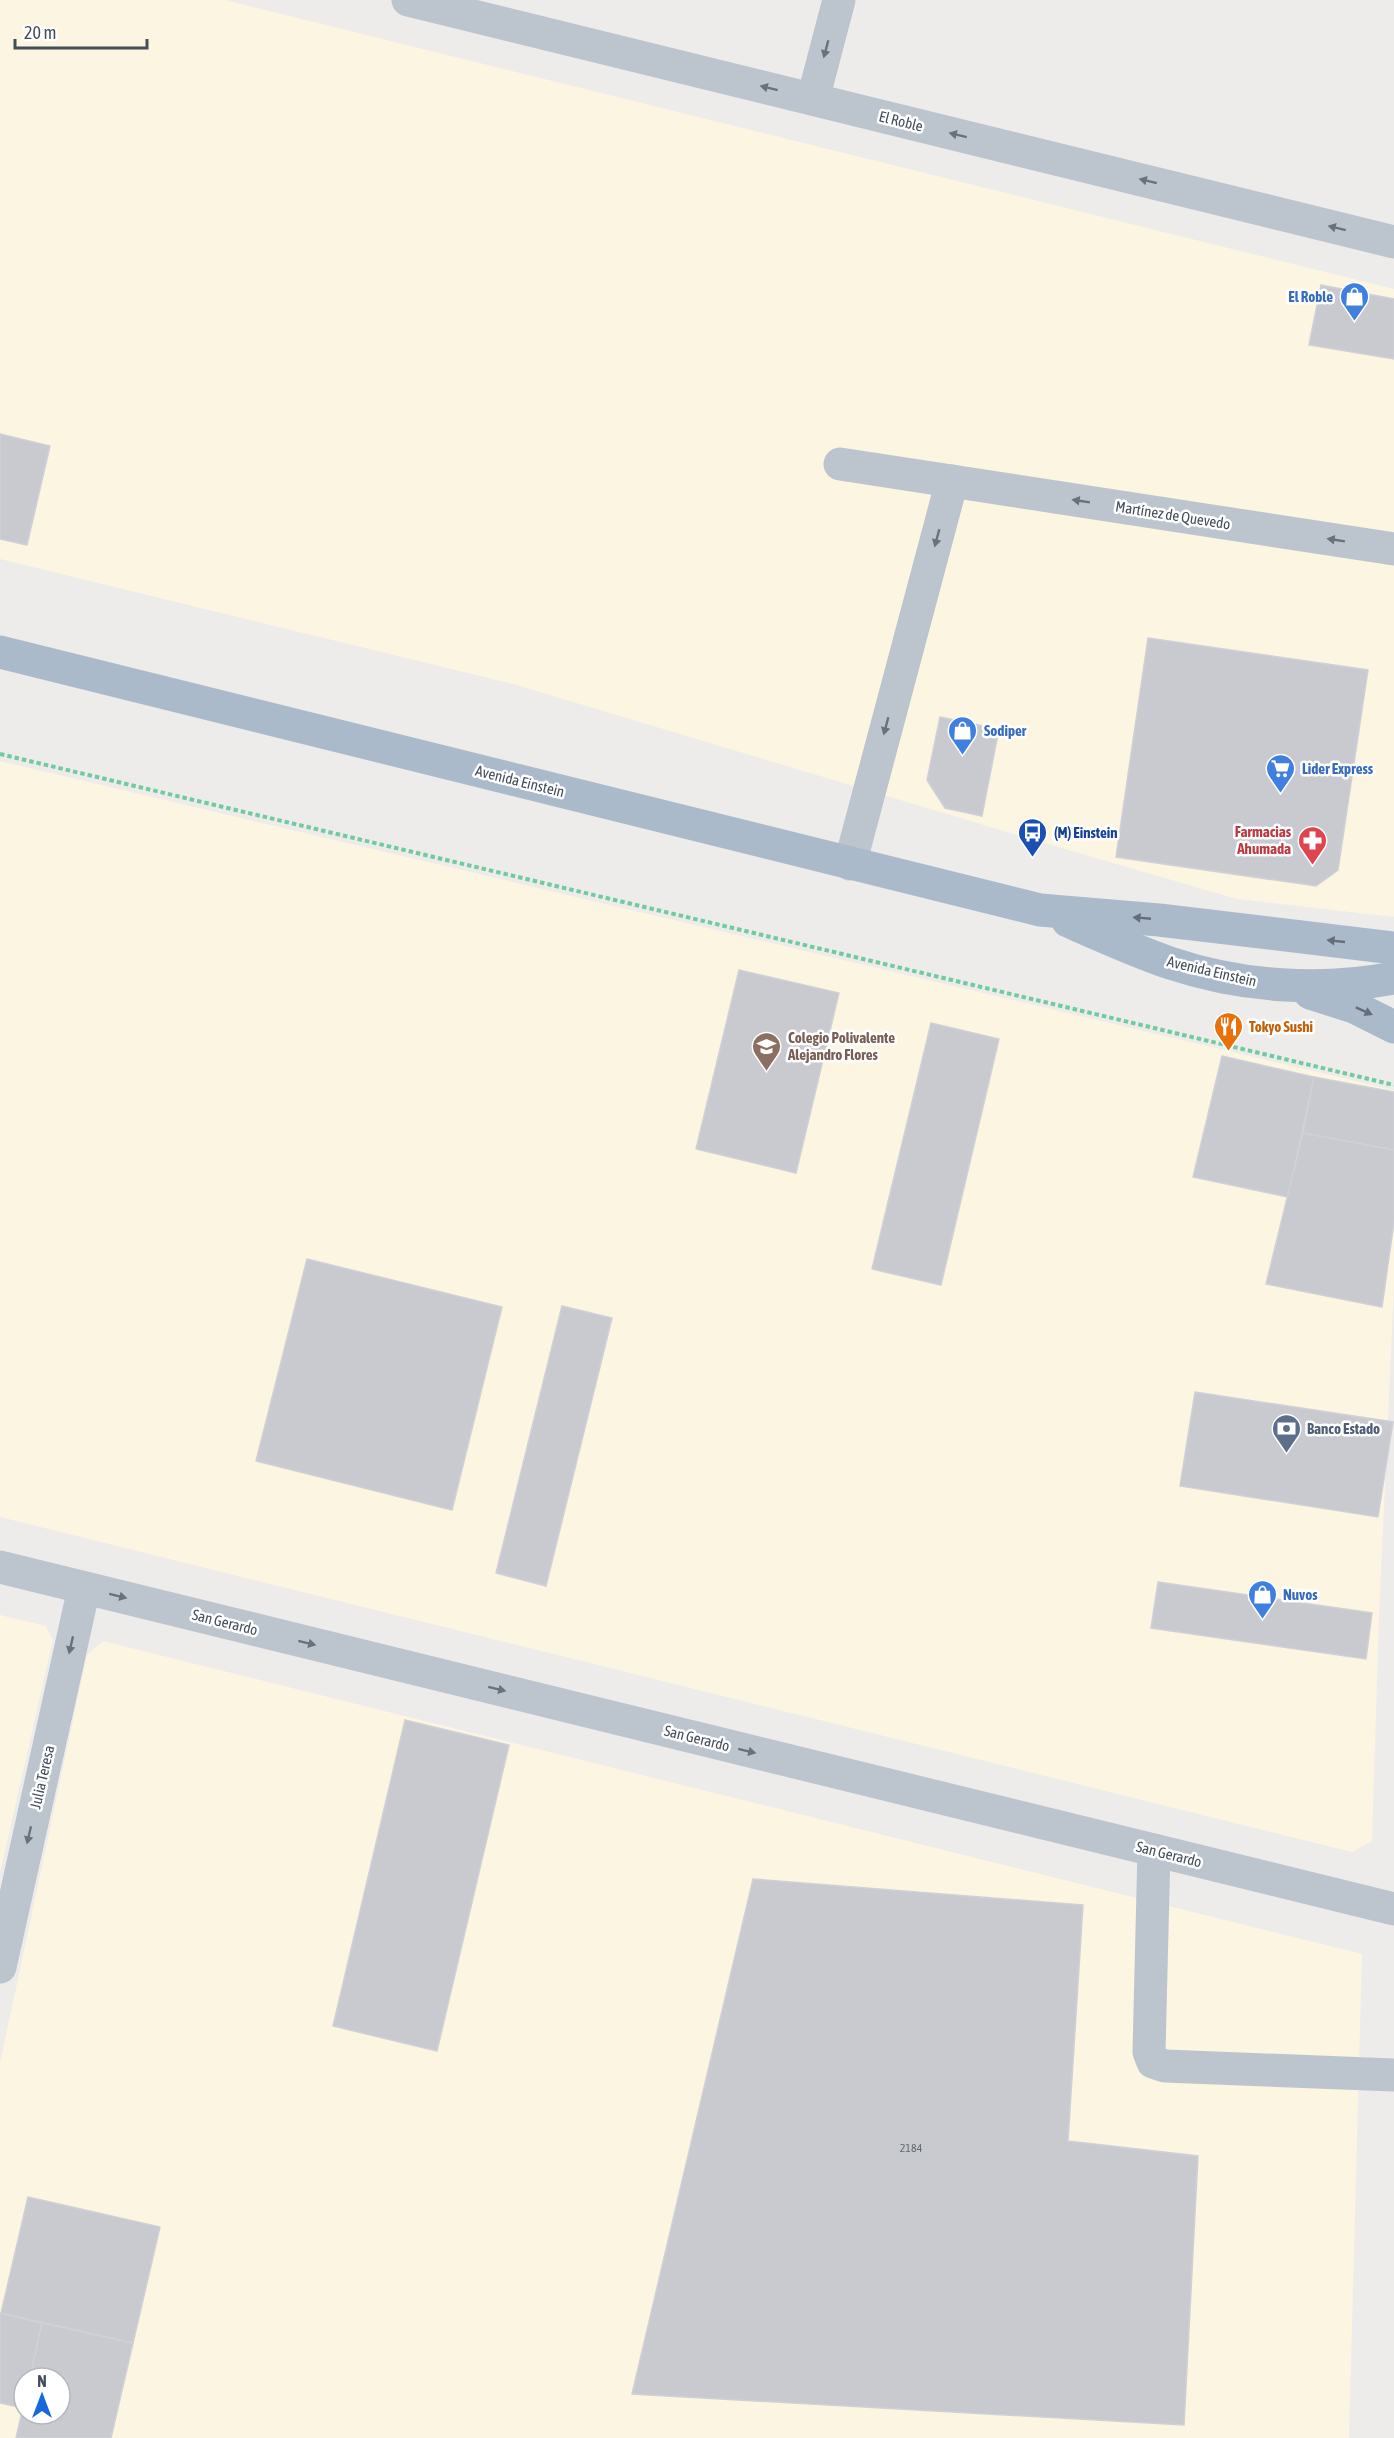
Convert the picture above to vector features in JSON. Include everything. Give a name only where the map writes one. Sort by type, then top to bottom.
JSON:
[{"type":"main road","name":"Avenida Einstein","points":[[0,652],[1040,910],[1172,964],[1267,983],[1338,984],[1394,978]]},
{"type":"main road","name":"Avenida Einstein","points":[[1040,910],[1159,920],[1394,948]]},
{"type":"main road","points":[[1267,983],[1336,1000],[1369,1013],[1394,1027]]},
{"type":"street","name":"El Roble","points":[[408,0],[1394,242]]},
{"type":"street","points":[[813,99],[839,0]]},
{"type":"street","name":"Martínez de Quevedo","points":[[840,464],[1394,549]]},
{"type":"street","points":[[849,864],[952,481]]},
{"type":"street","name":"San Gerardo","points":[[0,1567],[1394,1909]]},
{"type":"street","name":"Julia Teresa","points":[[0,1967],[84,1588]]},
{"type":"street","points":[[1154,1850],[1149,2052],[1153,2062],[1165,2066],[1394,2075]]},
{"type":"path","points":[[0,754],[1394,1085]]},
{"type":"shaded area","points":[[0,0],[225,0],[1394,289],[1394,917],[1237,899],[513,684],[0,559]]},
{"type":"shaded area","points":[[0,761],[1394,1090],[1394,1286],[1379,1617],[1372,1841],[1352,1852],[0,1517]]},
{"type":"shaded area","points":[[0,1615],[46,1626],[53,1640],[0,1873]]},
{"type":"shaded area","points":[[103,1641],[1362,1954],[1349,2438],[0,2438],[0,2063],[87,1655]]},
{"type":"building","name":"El Roble","points":[[1321,285],[1394,299],[1394,359],[1309,345]]},
{"type":"building","points":[[0,434],[50,446],[27,545],[0,539]]},
{"type":"building","points":[[1148,638],[1368,670],[1338,870],[1316,886],[1116,857]]},
{"type":"building","name":"Sodiper","points":[[940,717],[999,729],[982,816],[945,808],[927,780]]},
{"type":"building","name":"Colegio Polivalente Alejandro Flores","points":[[739,970],[839,993],[796,1173],[696,1149]]},
{"type":"building","points":[[931,1023],[999,1039],[941,1285],[872,1269]]},
{"type":"building","points":[[1222,1056],[1314,1077],[1288,1197],[1193,1177]]},
{"type":"building","points":[[1314,1077],[1394,1092],[1394,1150],[1303,1133]]},
{"type":"building","points":[[1303,1133],[1394,1150],[1394,1222],[1382,1307],[1266,1284]]},
{"type":"building","points":[[307,1259],[502,1307],[452,1510],[256,1461]]},
{"type":"building","points":[[562,1306],[612,1318],[546,1586],[496,1573]]},
{"type":"building","name":"Banco Estado","points":[[1195,1392],[1393,1422],[1378,1517],[1180,1486]]},
{"type":"building","name":"Nuvos","points":[[1158,1582],[1372,1613],[1366,1659],[1151,1628]]},
{"type":"building","points":[[405,1720],[509,1745],[437,2051],[333,2026]]},
{"type":"building","points":[[753,1879],[1083,1905],[1068,2141],[1198,2156],[1184,2425],[632,2394]]},
{"type":"building","points":[[28,2197],[160,2227],[133,2343],[1,2313]]},
{"type":"building","points":[[0,2313],[42,2323],[33,2366],[12,2366],[12,2406],[0,2403]]},
{"type":"building","points":[[42,2323],[133,2343],[111,2438],[16,2438],[19,2426],[72,2426],[72,2366],[33,2366]]},
{"type":"place","name":"El Roble","points":[[1354,322]]},
{"type":"place","name":"Sodiper","points":[[963,756]]},
{"type":"place","name":"Lider Express","points":[[1281,794]]},
{"type":"place","name":"(M) Einstein","points":[[1033,858]]},
{"type":"place","name":"Farmacias Ahumada","points":[[1312,866]]},
{"type":"place","name":"Tokyo Sushi","points":[[1228,1052]]},
{"type":"place","name":"Colegio Polivalente Alejandro Flores","points":[[767,1072]]},
{"type":"place","name":"Banco Estado","points":[[1286,1454]]},
{"type":"place","name":"Nuvos","points":[[1262,1620]]}]
